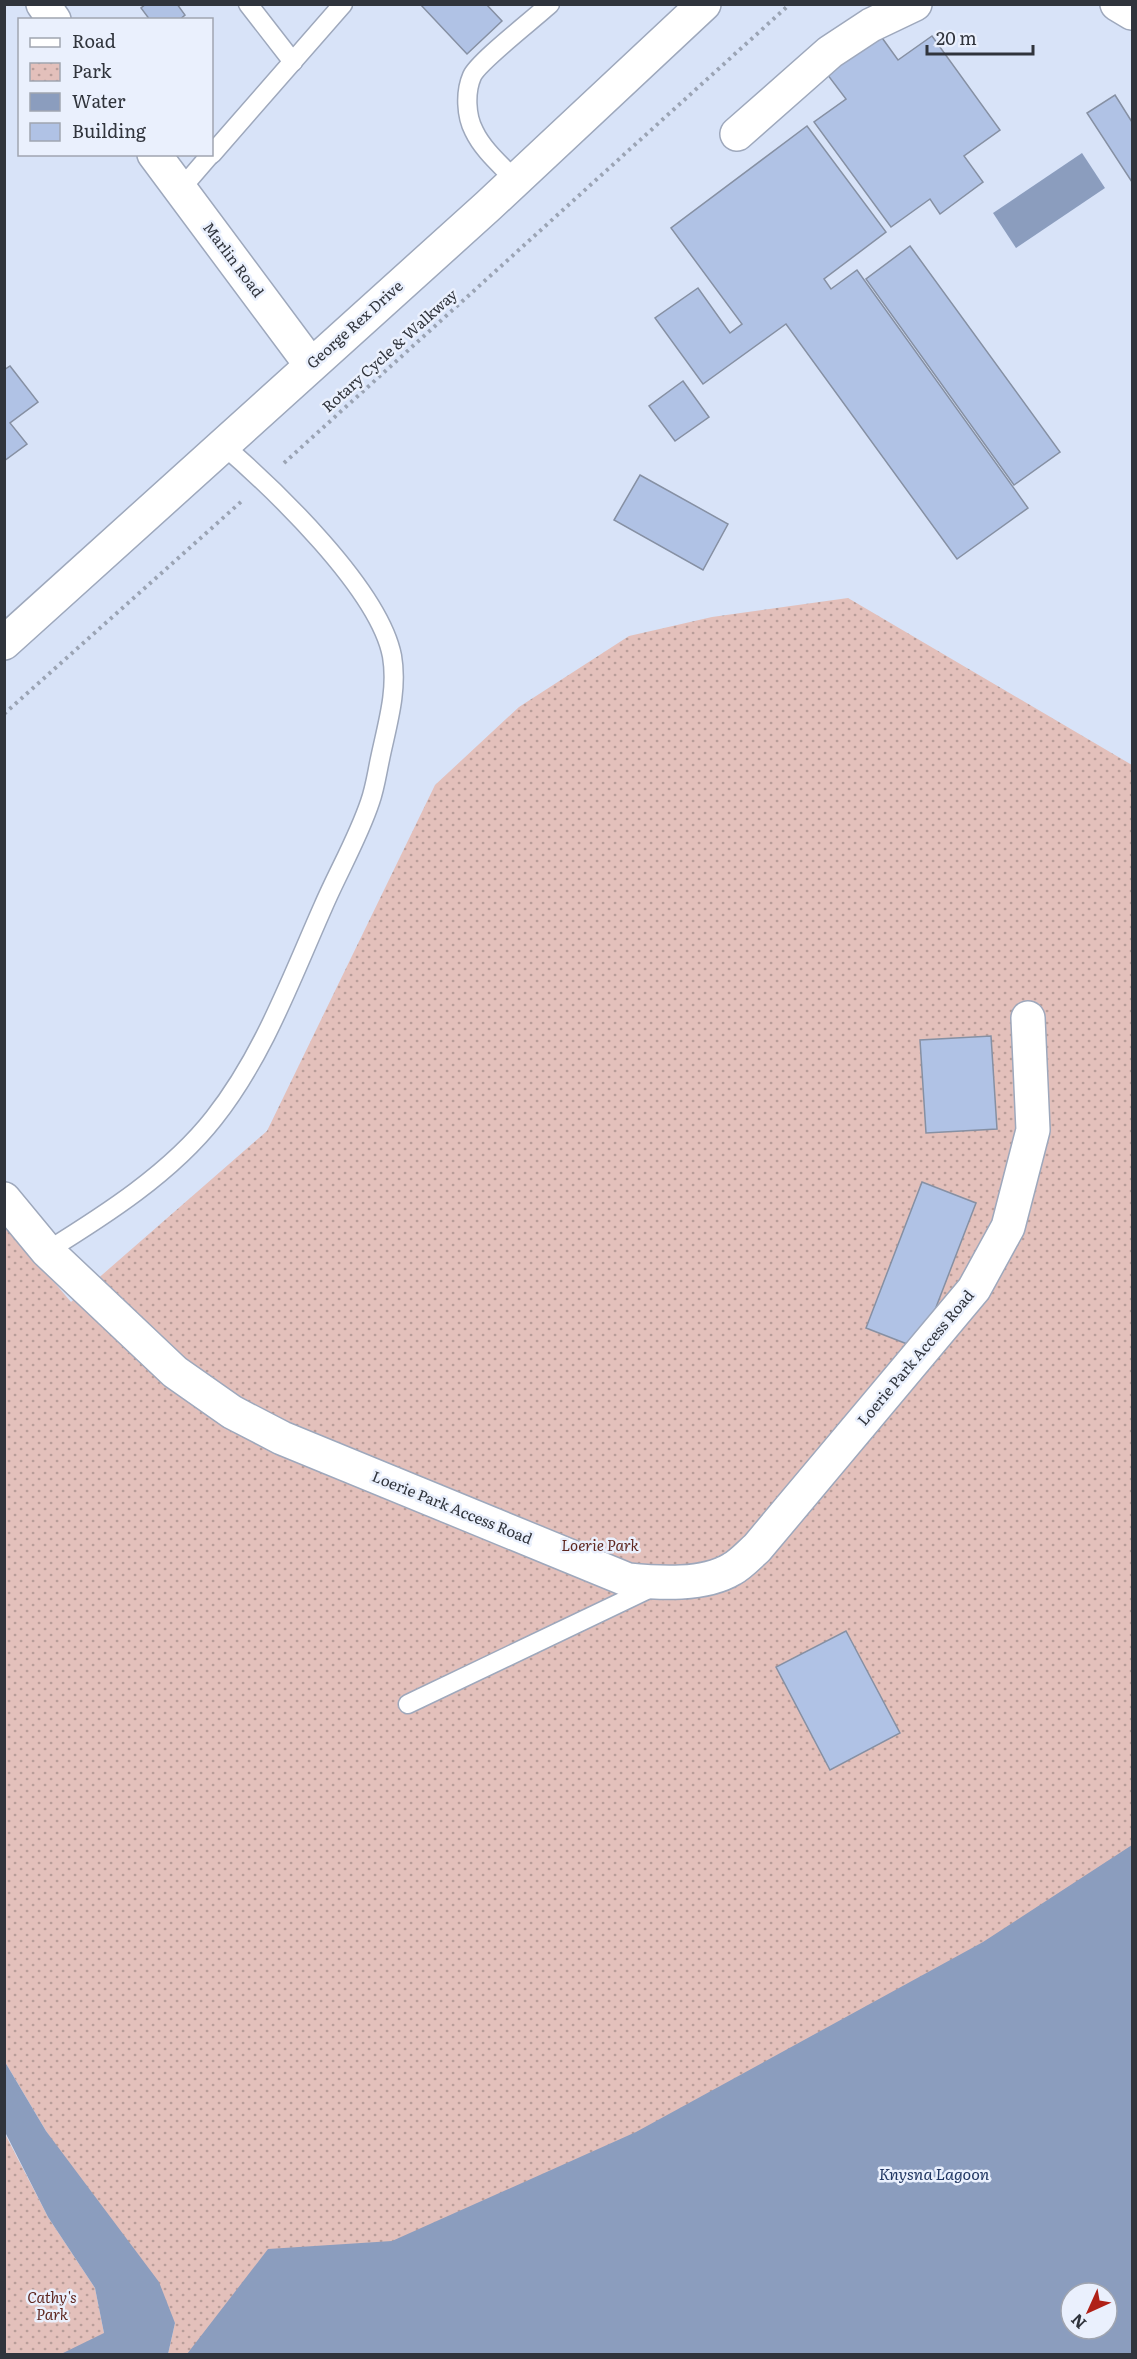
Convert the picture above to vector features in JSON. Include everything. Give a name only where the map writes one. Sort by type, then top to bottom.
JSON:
[{"type":"street","points":[[43,4],[53,18]]},
{"type":"street","name":"George Rex Drive","points":[[4,643],[515,180],[704,4]]},
{"type":"street","points":[[738,134],[830,52],[871,25],[915,4]]},
{"type":"street","points":[[1117,4],[1132,13]]},
{"type":"street","name":"Marlin Road","points":[[155,156],[311,365]]},
{"type":"street","name":"Loerie Park Access Road","points":[[4,1199],[47,1251],[175,1372],[232,1412],[282,1438],[628,1580],[660,1584],[699,1581],[732,1569],[757,1548],[974,1289],[1008,1227],[1033,1130],[1028,1018]]},
{"type":"lane","points":[[248,4],[293,62]]},
{"type":"lane","points":[[213,152],[343,4]]},
{"type":"lane","points":[[515,180],[486,150],[474,131],[469,119],[469,87],[477,69],[550,4]]},
{"type":"lane","points":[[180,189],[209,156]]},
{"type":"lane","points":[[47,1251],[117,1207],[178,1155],[213,1119],[248,1068],[283,998],[370,802],[394,695],[392,655],[374,608],[341,566],[264,481],[223,445]]},
{"type":"lane","points":[[408,1704],[660,1584]]},
{"type":"path","name":"Rotary Cycle & Walkway","points":[[4,714],[790,4]]},
{"type":"green space","name":"Loerie Park","points":[[848,598],[1132,765],[1132,2354],[168,2354],[175,2323],[46,2131],[5,2062],[5,1224],[71,1302],[267,1131],[435,785],[519,707],[629,636],[712,617]]},
{"type":"green space","name":"Cathy's Park","points":[[4,2132],[48,2217],[95,2288],[104,2333],[125,2354],[5,2354]]},
{"type":"water","points":[[1082,153],[1105,188],[1016,248],[993,213]]},
{"type":"water","name":"Knysna Lagoon","points":[[1132,1845],[1132,2354],[187,2354],[268,2249],[392,2241],[636,2132],[983,1942]]},
{"type":"water","points":[[5,2062],[46,2131],[159,2282],[175,2323],[168,2354],[61,2354],[104,2333],[95,2288],[48,2217],[5,2132]]},
{"type":"building","points":[[146,4],[177,4],[185,15],[181,18],[148,18],[141,8]]},
{"type":"building","points":[[420,4],[486,4],[502,21],[467,54]]},
{"type":"building","points":[[880,35],[898,60],[932,36],[1000,130],[964,156],[983,182],[940,214],[930,199],[891,227],[814,122],[846,99],[827,74]]},
{"type":"building","points":[[1115,95],[1132,122],[1132,182],[1087,113]]},
{"type":"building","points":[[807,126],[886,232],[824,279],[831,289],[857,270],[1028,508],[957,559],[786,324],[703,384],[655,318],[698,288],[730,333],[742,324],[671,228]]},
{"type":"building","points":[[910,246],[1060,452],[1014,485],[866,279]]},
{"type":"building","points":[[10,366],[38,402],[10,423],[27,444],[4,461],[4,370]]},
{"type":"building","points":[[683,381],[709,417],[675,441],[649,406]]},
{"type":"building","points":[[640,475],[728,524],[703,570],[614,520]]},
{"type":"building","points":[[991,1036],[997,1129],[926,1133],[920,1040]]},
{"type":"building","points":[[922,1182],[976,1203],[920,1349],[866,1328]]},
{"type":"building","points":[[846,1631],[900,1733],[830,1770],[776,1667]]}]
